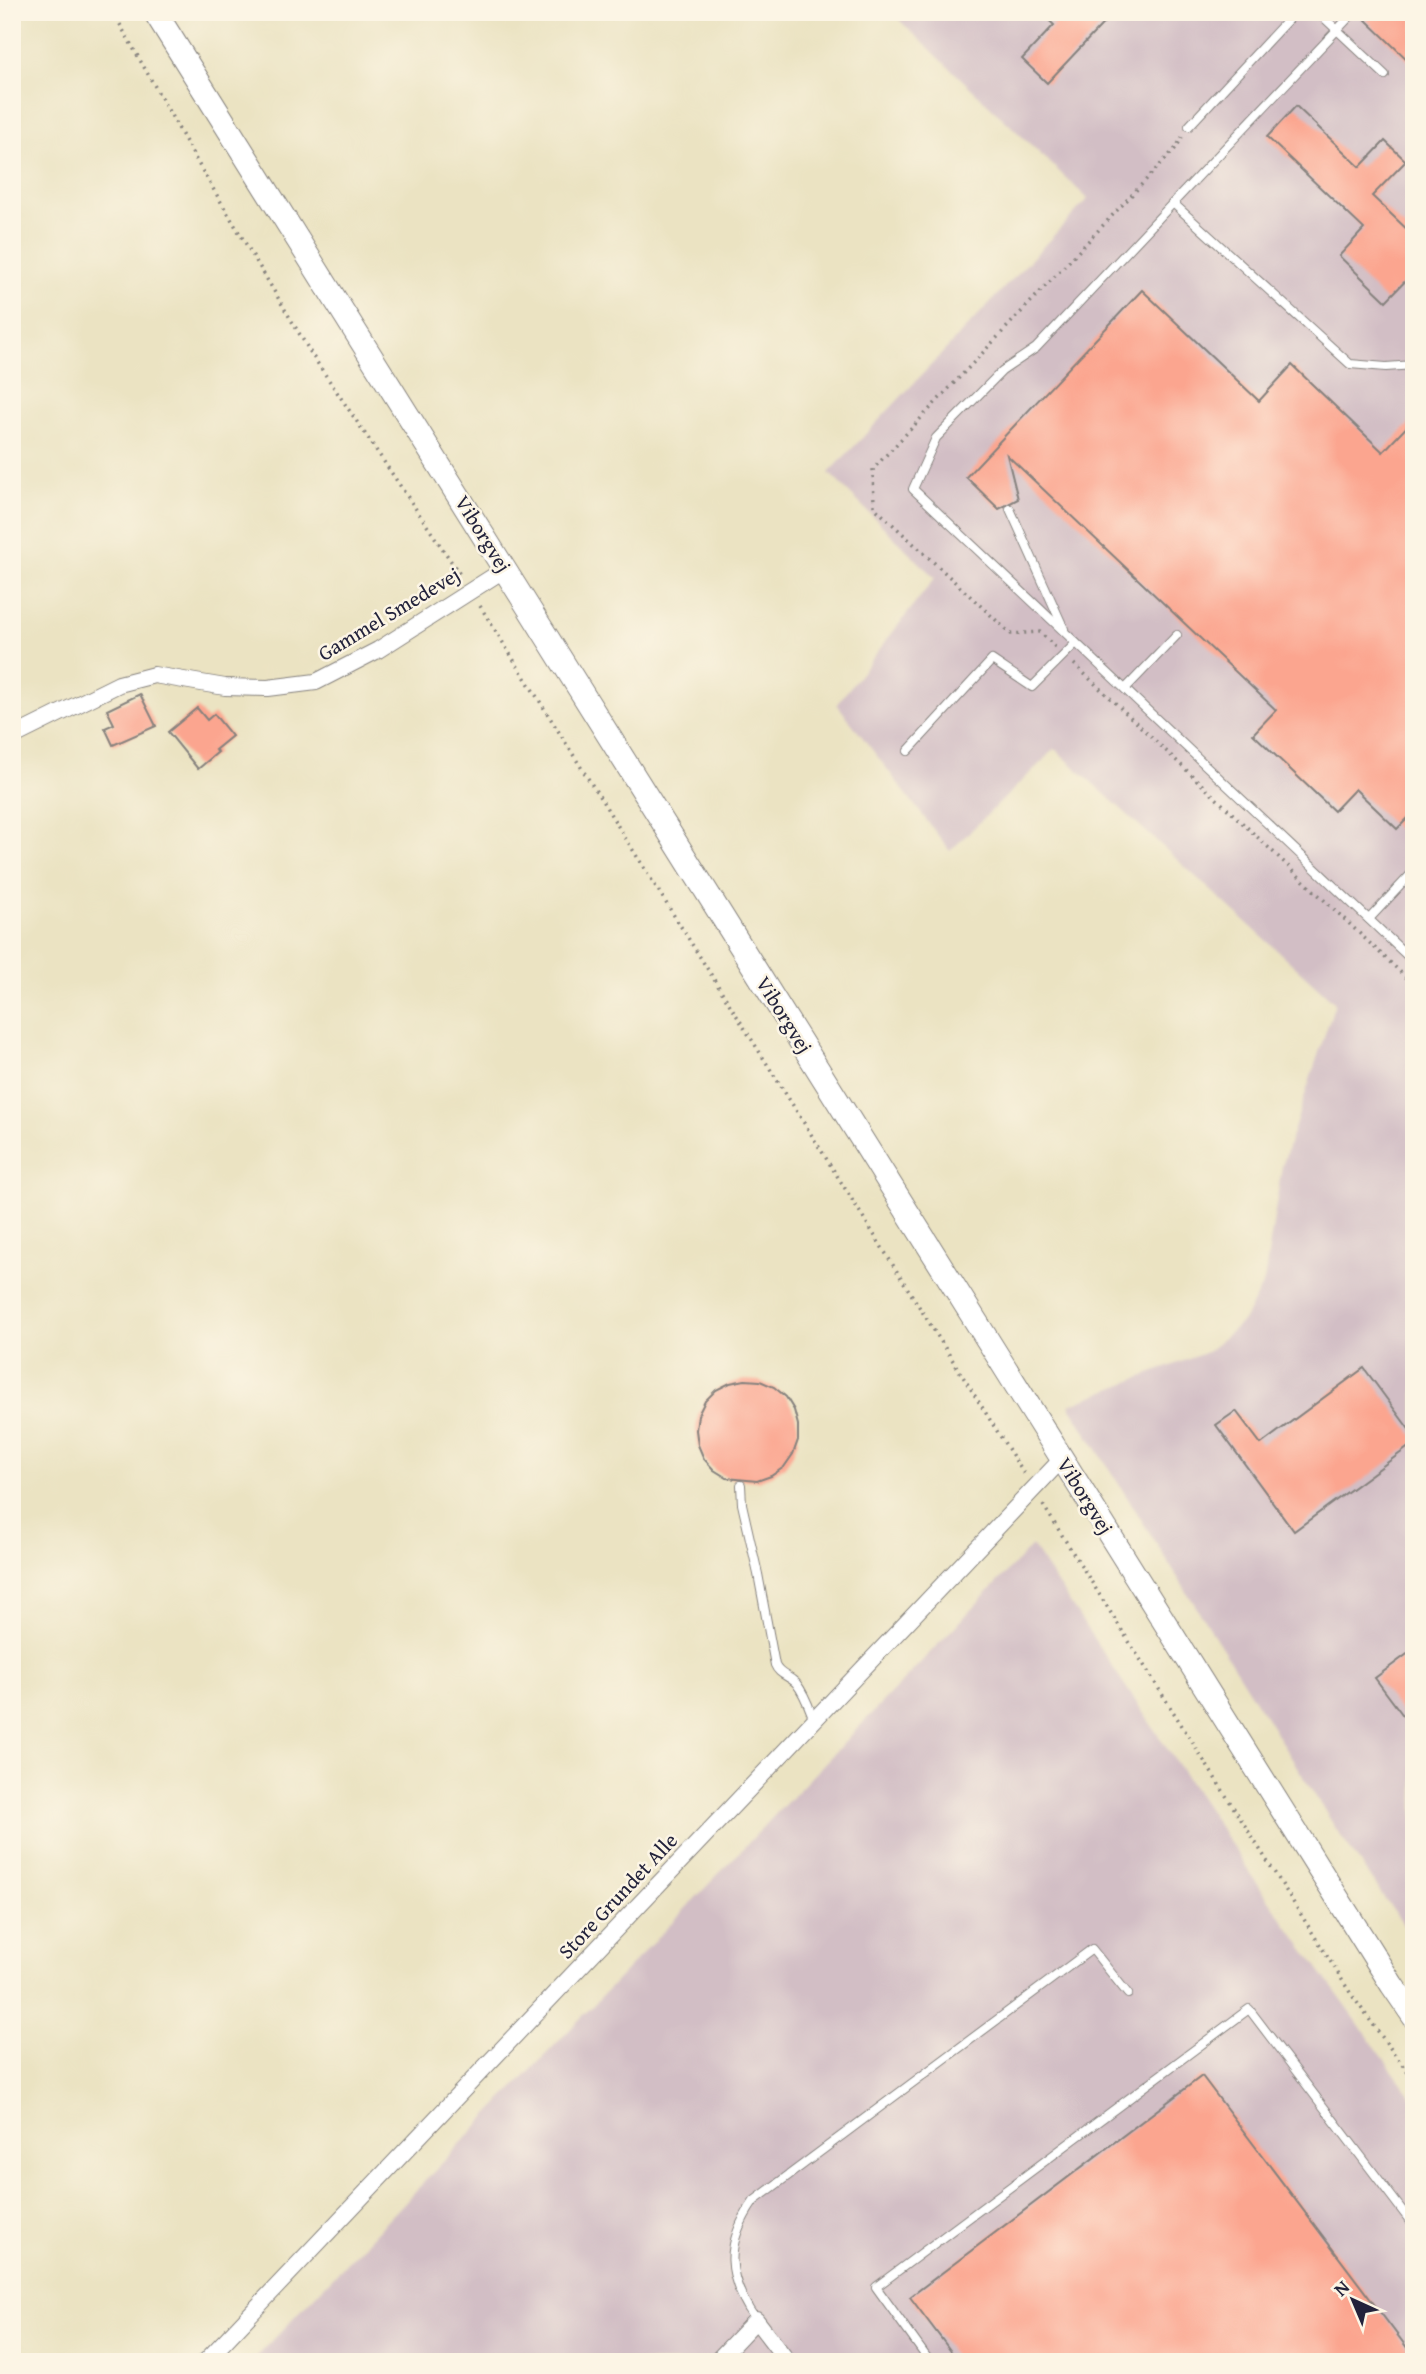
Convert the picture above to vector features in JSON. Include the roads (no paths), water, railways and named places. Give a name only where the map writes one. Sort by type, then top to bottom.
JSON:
[{"type":"street","name":"Viborgvej","points":[[155,12],[1384,1974],[1414,2017]]},
{"type":"street","name":"Gammel Smedevej","points":[[12,737],[119,684],[154,676],[225,687],[268,688],[316,682],[378,650],[505,569]]},
{"type":"street","name":"Store Grundet Alle","points":[[205,2362],[1062,1459]]},
{"type":"street","points":[[716,2362],[756,2319],[788,2362]]},
{"type":"lane","points":[[1189,126],[1295,12]]},
{"type":"lane","points":[[1318,12],[1385,75]]},
{"type":"lane","points":[[1354,12],[1036,348],[1002,371],[936,438],[913,489],[1414,962]]},
{"type":"lane","points":[[1173,203],[1350,364],[1386,367],[1414,365],[1411,315],[1414,312]]},
{"type":"lane","points":[[1010,509],[1067,635]]},
{"type":"lane","points":[[1125,689],[1177,635]]},
{"type":"lane","points":[[908,751],[992,660],[1032,687],[1076,643]]},
{"type":"lane","points":[[1369,919],[1414,871]]},
{"type":"lane","points":[[741,1485],[742,1504],[775,1665],[778,1672],[793,1680],[802,1690],[814,1720]]},
{"type":"lane","points":[[756,2319],[741,2298],[733,2268],[734,2242],[740,2220],[754,2201],[1092,1949],[1128,1994]]},
{"type":"lane","points":[[930,2362],[876,2287],[1249,2009],[1414,2226]]}]
